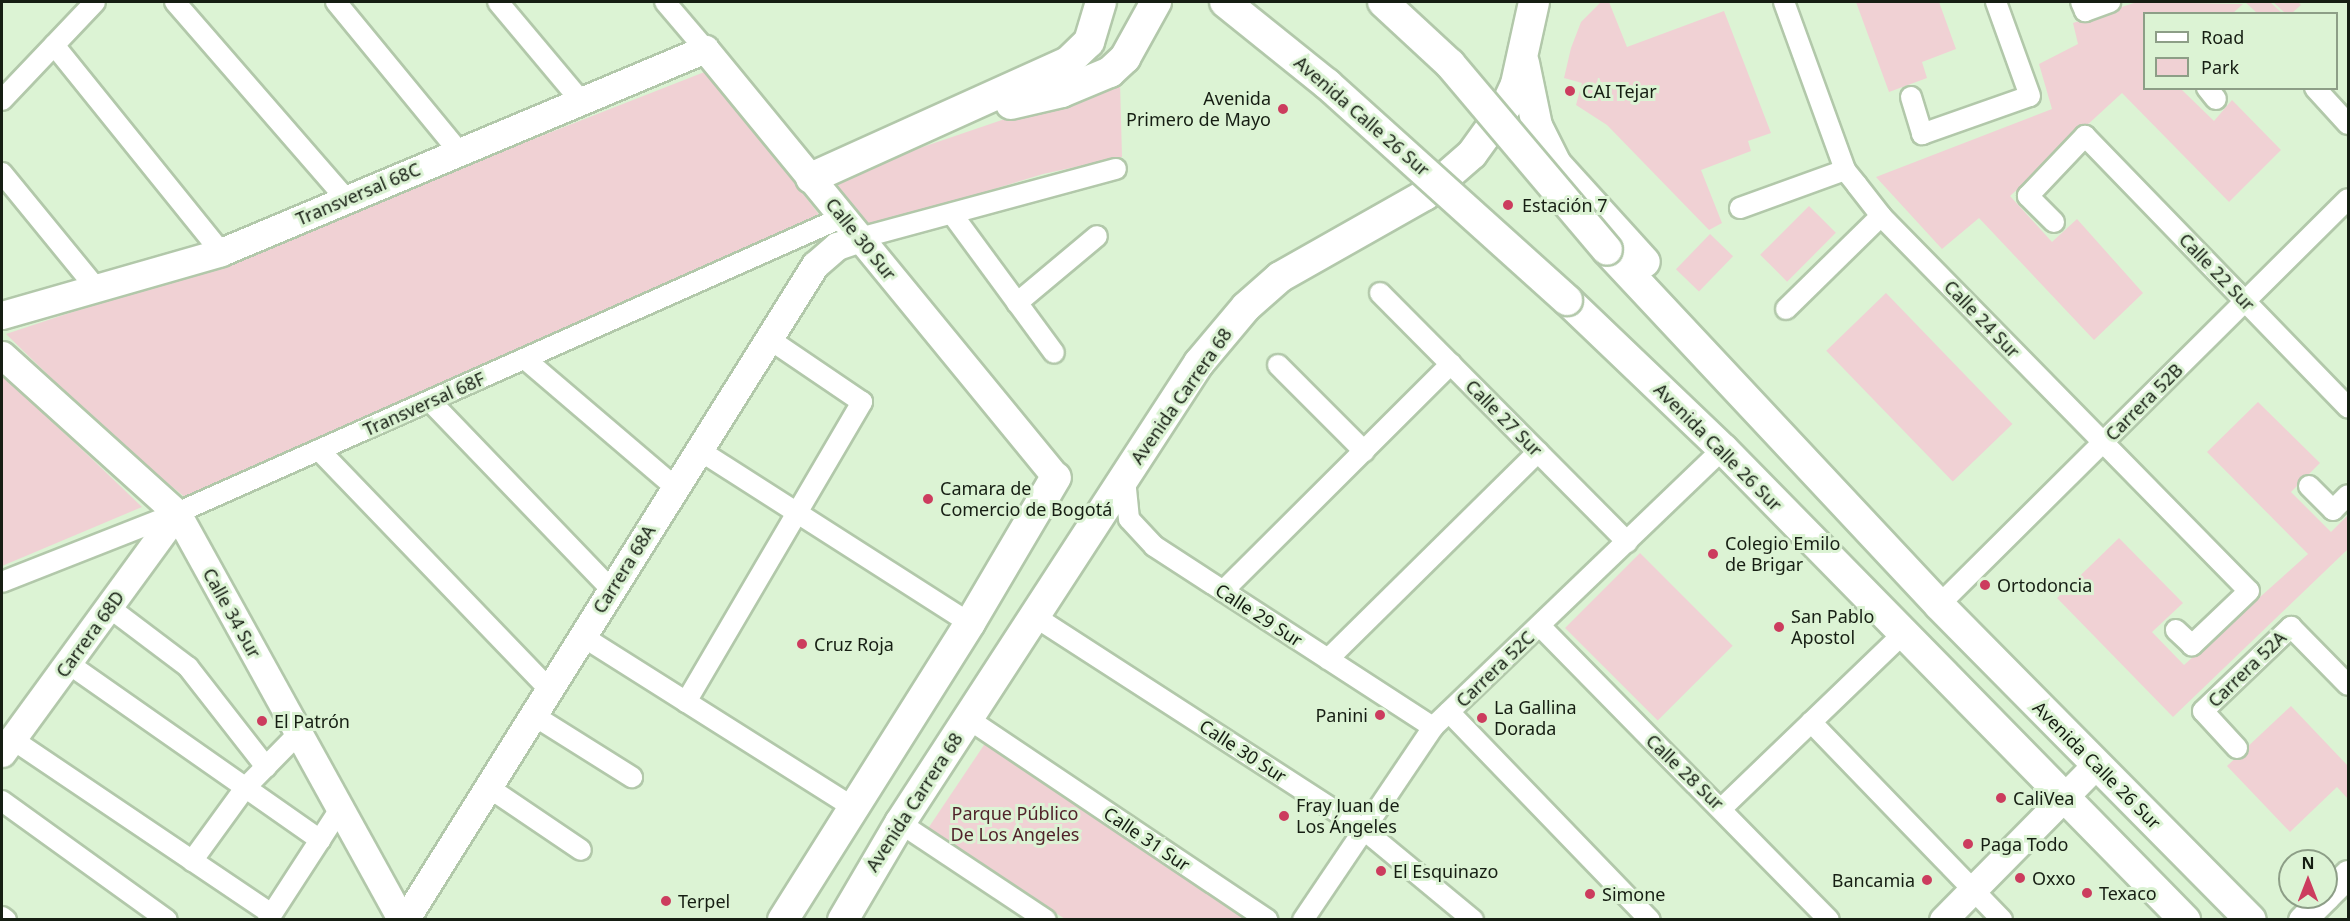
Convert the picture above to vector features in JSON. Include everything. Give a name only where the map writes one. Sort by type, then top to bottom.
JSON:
[{"type":"main road","points":[[811,178],[1068,62],[1089,42],[1101,2]]},
{"type":"main road","name":"Avenida Calle 26 Sur","points":[[1225,2],[1327,84],[1567,300],[1723,449],[2185,920]]},
{"type":"main road","name":"Avenida Calle 26 Sur","points":[[1383,2],[1457,71],[1607,250],[1824,484],[1939,605],[2251,920]]},
{"type":"main road","name":"Avenida Carrera 68","points":[[843,920],[900,823],[967,718],[1199,363],[1246,307],[1280,278],[1394,214],[1452,173],[1472,154],[1505,108],[1523,59],[1537,5]]},
{"type":"main road","points":[[915,133],[1087,84],[1110,72],[1125,58],[1149,8]]},
{"type":"main road","points":[[1523,59],[1537,126],[1556,164],[1688,313],[1824,484]]},
{"type":"main road","points":[[783,920],[970,623],[1056,477]]},
{"type":"street","points":[[2,100],[95,2]]},
{"type":"street","points":[[175,2],[346,199]]},
{"type":"street","points":[[336,2],[459,152]]},
{"type":"street","points":[[498,2],[581,101]]},
{"type":"street","name":"Calle 30 Sur","points":[[665,2],[1056,477]]},
{"type":"street","name":"Calle 24 Sur","points":[[1784,2],[1845,170],[1881,216],[2249,591],[2192,645],[2176,630]]},
{"type":"street","points":[[1911,97],[1922,134],[2030,96],[1996,2]]},
{"type":"street","points":[[2083,6],[2110,2]]},
{"type":"street","points":[[54,45],[221,252]]},
{"type":"street","name":"Transversal 68C","points":[[2,315],[221,252],[705,49]]},
{"type":"street","points":[[2317,90],[2349,123]]},
{"type":"street","name":"Calle 22 Sur","points":[[2054,222],[2028,196],[2085,136],[2349,407]]},
{"type":"street","points":[[860,238],[1116,169]]},
{"type":"street","points":[[1740,208],[1845,170]]},
{"type":"street","points":[[2,173],[96,288]]},
{"type":"street","name":"Carrera 52B","points":[[1939,605],[2349,199]]},
{"type":"street","points":[[952,213],[1054,353]]},
{"type":"street","points":[[1786,309],[1881,216]]},
{"type":"street","name":"Transversal 68F","points":[[2,582],[177,513],[843,217]]},
{"type":"street","points":[[1017,303],[1097,236]]},
{"type":"street","name":"Carrera 68A","points":[[403,920],[768,338],[826,252],[860,238]]},
{"type":"street","name":"Calle 27 Sur","points":[[1380,293],[1627,542]]},
{"type":"street","points":[[686,702],[862,402],[768,338]]},
{"type":"street","name":"Calle 34 Sur","points":[[2,355],[177,513],[403,920]]},
{"type":"street","points":[[525,359],[675,487]]},
{"type":"street","points":[[1223,591],[1451,364]]},
{"type":"street","points":[[1278,365],[1364,451]]},
{"type":"street","points":[[430,401],[611,589]]},
{"type":"street","name":"Carrera 52C","points":[[1303,920],[1433,727],[1723,449]]},
{"type":"street","points":[[320,450],[549,689]]},
{"type":"street","points":[[699,450],[970,623]]},
{"type":"street","points":[[1328,659],[1538,452]]},
{"type":"street","name":"Calle 29 Sur","points":[[1125,476],[1126,512],[1139,534],[1433,727]]},
{"type":"street","points":[[2308,486],[2333,510],[2349,495]]},
{"type":"street","name":"Carrera 68D","points":[[7,746],[110,608],[177,513]]},
{"type":"street","points":[[110,608],[188,667],[266,767]]},
{"type":"street","name":"Calle 30 Sur","points":[[1034,616],[1363,829],[1473,920]]},
{"type":"street","name":"Calle 28 Sur","points":[[1540,626],[1722,808],[1829,920]]},
{"type":"street","name":"Carrera 52A","points":[[2237,748],[2203,711],[2291,627],[2349,685]]},
{"type":"street","points":[[1722,808],[1905,632]]},
{"type":"street","points":[[582,636],[854,808]]},
{"type":"street","points":[[69,664],[320,840]]},
{"type":"street","points":[[1449,712],[1650,920]]},
{"type":"street","points":[[533,715],[632,777]]},
{"type":"street","name":"Calle 31 Sur","points":[[967,718],[1268,920]]},
{"type":"street","points":[[1811,722],[2002,920]]},
{"type":"street","points":[[192,861],[245,788],[299,734]]},
{"type":"street","points":[[7,746],[192,861],[269,917],[340,809]]},
{"type":"street","points":[[1943,920],[2097,764]]},
{"type":"street","points":[[488,787],[581,850]]},
{"type":"street","points":[[2,801],[167,920]]},
{"type":"street","points":[[900,823],[1046,920]]},
{"type":"street","points":[[2338,885],[2349,874]]},
{"type":"street","points":[[2302,920],[2313,909]]},
{"type":"street","points":[[2,917],[6,920]]},
{"type":"green space","points":[[1601,2],[1609,2],[1627,47],[1724,11],[1771,133],[1748,141],[1751,151],[1701,170],[1722,223],[1709,230],[1607,125],[1576,105],[1582,83],[1564,78],[1571,48],[1581,22]]},
{"type":"green space","points":[[1856,2],[1939,2],[1956,49],[1922,62],[1927,78],[1889,92]]},
{"type":"green space","points":[[2137,2],[2243,4],[2234,12],[2143,12],[2143,90],[2182,90],[2214,121],[2232,100],[2281,150],[2229,202],[2122,93],[2010,196],[2052,242],[2077,219],[2143,293],[2094,340],[1979,218],[1942,249],[1876,177],[2052,109],[2039,64],[2078,44],[2073,23]]},
{"type":"green space","points":[[2245,2],[2270,2],[2281,12],[2256,12]]},
{"type":"green space","points":[[2273,2],[2298,2],[2301,5],[2293,12],[2284,12]]},
{"type":"green space","points":[[707,71],[825,222],[186,498],[119,444],[6,334],[202,269]]},
{"type":"green space","points":[[1120,82],[1122,157],[1043,174],[864,229],[823,181],[1034,109],[1081,100]]},
{"type":"green space","points":[[1809,206],[1836,233],[1787,282],[1760,255]]},
{"type":"green space","points":[[1710,234],[1733,256],[1699,291],[1676,269]]},
{"type":"green space","points":[[1886,293],[2012,424],[1953,482],[1826,351]]},
{"type":"green space","points":[[2,375],[92,459],[142,507],[2,566]]},
{"type":"green space","points":[[2258,402],[2320,463],[2291,492],[2331,532],[2348,515],[2348,549],[2173,717],[2057,598],[2119,538],[2183,603],[2152,632],[2184,665],[2308,554],[2207,452]]},
{"type":"green space","points":[[1640,553],[1733,646],[1658,721],[1565,628]]},
{"type":"green space","points":[[2291,706],[2348,766],[2348,799],[2337,787],[2290,832],[2227,766]]},
{"type":"green space","name":"Parque Público De Los Angeles","points":[[986,742],[1254,919],[1065,919],[927,830]]},
{"type":"place","name":"CAI Tejar","points":[[1570,91]]},
{"type":"place","name":"Avenida Primero de Mayo","points":[[1283,109]]},
{"type":"place","name":"Estación 7","points":[[1508,205]]},
{"type":"place","name":"Camara de Comercio de Bogotá","points":[[928,499]]},
{"type":"place","name":"Colegio Emilo de Brigar","points":[[1713,554]]},
{"type":"place","name":"Ortodoncia","points":[[1985,585]]},
{"type":"place","name":"San Pablo Apostol","points":[[1779,627]]},
{"type":"place","name":"Cruz Roja","points":[[802,644]]},
{"type":"place","name":"Panini","points":[[1380,715]]},
{"type":"place","name":"La Gallina Dorada","points":[[1482,718]]},
{"type":"place","name":"El Patrón","points":[[262,721]]},
{"type":"place","name":"CaliVea","points":[[2001,798]]},
{"type":"place","name":"Fray Juan de Los Ángeles","points":[[1284,816]]},
{"type":"place","name":"Paga Todo","points":[[1968,844]]},
{"type":"place","name":"El Esquinazo","points":[[1381,871]]},
{"type":"place","name":"Oxxo","points":[[2020,878]]},
{"type":"place","name":"Bancamia","points":[[1927,880]]},
{"type":"place","name":"Texaco","points":[[2087,893]]},
{"type":"place","name":"Simone","points":[[1590,894]]},
{"type":"place","name":"Terpel","points":[[666,901]]}]
